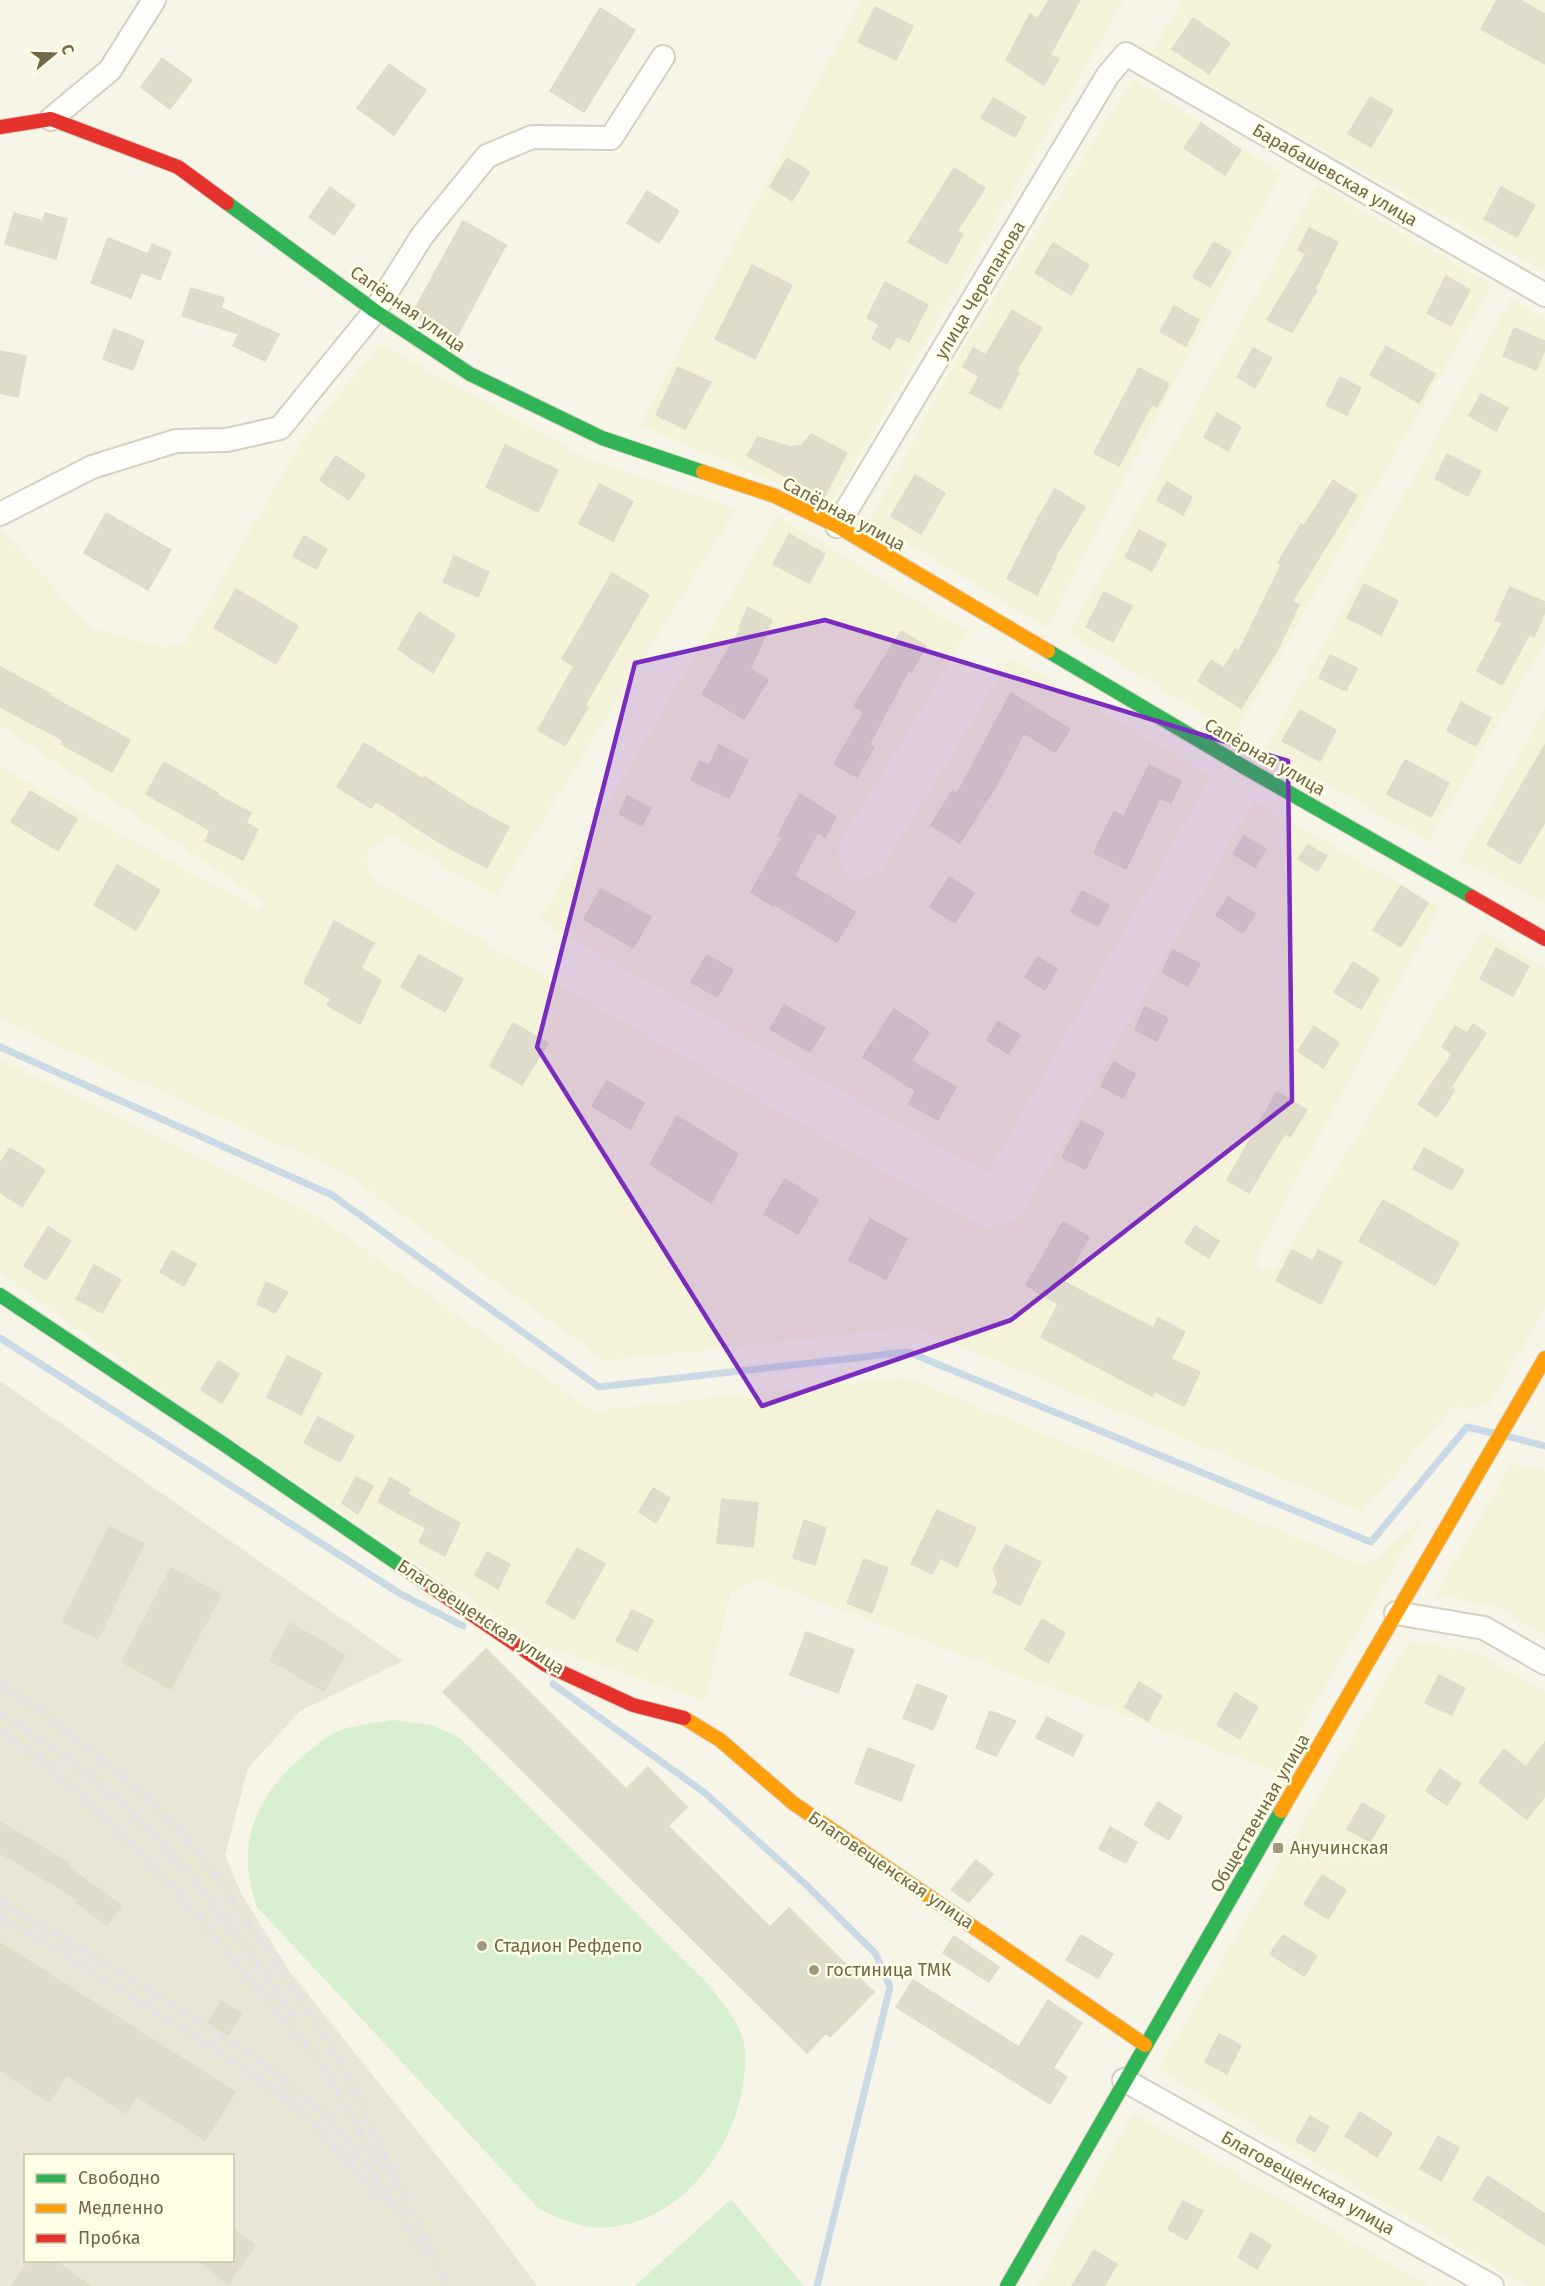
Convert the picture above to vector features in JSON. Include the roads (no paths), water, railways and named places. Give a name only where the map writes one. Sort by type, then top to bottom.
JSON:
[{"type":"street","points":[[0,127],[51,119],[110,70],[154,0]]},
{"type":"street","name":"Барабашевская улица","points":[[1126,54],[1545,295]]},
{"type":"street","name":"улица Черепанова","points":[[837,526],[1108,75],[1126,54]]},
{"type":"street","points":[[0,513],[92,467],[176,441],[227,440],[280,428],[375,311],[422,236],[487,156],[532,137],[611,138],[663,57]]},
{"type":"street","name":"Сапёрная улица","points":[[51,119],[178,167],[375,311],[470,374],[602,438],[775,496],[837,526],[1244,767],[1545,939]]},
{"type":"street","name":"Благовещенская улица","points":[[0,1295],[219,1441],[546,1665],[633,1705],[687,1719],[720,1740],[793,1803],[1145,2045]]},
{"type":"street","name":"Общественная улица","points":[[1007,2286],[1124,2080],[1545,1358]]},
{"type":"street","points":[[1396,1613],[1484,1628],[1545,1663]]},
{"type":"street","name":"Благовещенская улица","points":[[1124,2080],[1491,2286]]},
{"type":"waterway","points":[[0,1047],[332,1195],[599,1387],[908,1352],[1371,1542],[1467,1427],[1493,1433]]},
{"type":"waterway","points":[[0,1338],[399,1593],[463,1626]]},
{"type":"waterway","points":[[1510,1437],[1545,1446]]},
{"type":"waterway","points":[[553,1684],[705,1793],[804,1883],[876,1954],[890,1987],[817,2286]]},
{"type":"railway","points":[[0,1684],[42,1712],[135,1786],[177,1827],[202,1857],[332,2046],[448,2286]]},
{"type":"railway","points":[[0,1712],[100,1785],[155,1836],[220,1913],[298,2023]]},
{"type":"railway","points":[[0,1730],[54,1770],[137,1849],[173,1887],[304,2043],[333,2084],[383,2171]]},
{"type":"railway","points":[[0,1902],[192,2017],[266,2066],[301,2093],[333,2124],[360,2157],[396,2209],[429,2263]]},
{"type":"railway","points":[[0,1916],[211,2047],[293,2103],[385,2202]]},
{"type":"place","name":"Анучинская","points":[[1278,1848]]},
{"type":"place","name":"Стадион Рефдепо","points":[[482,1946]]},
{"type":"place","name":"гостиница ТМК","points":[[814,1970]]}]
